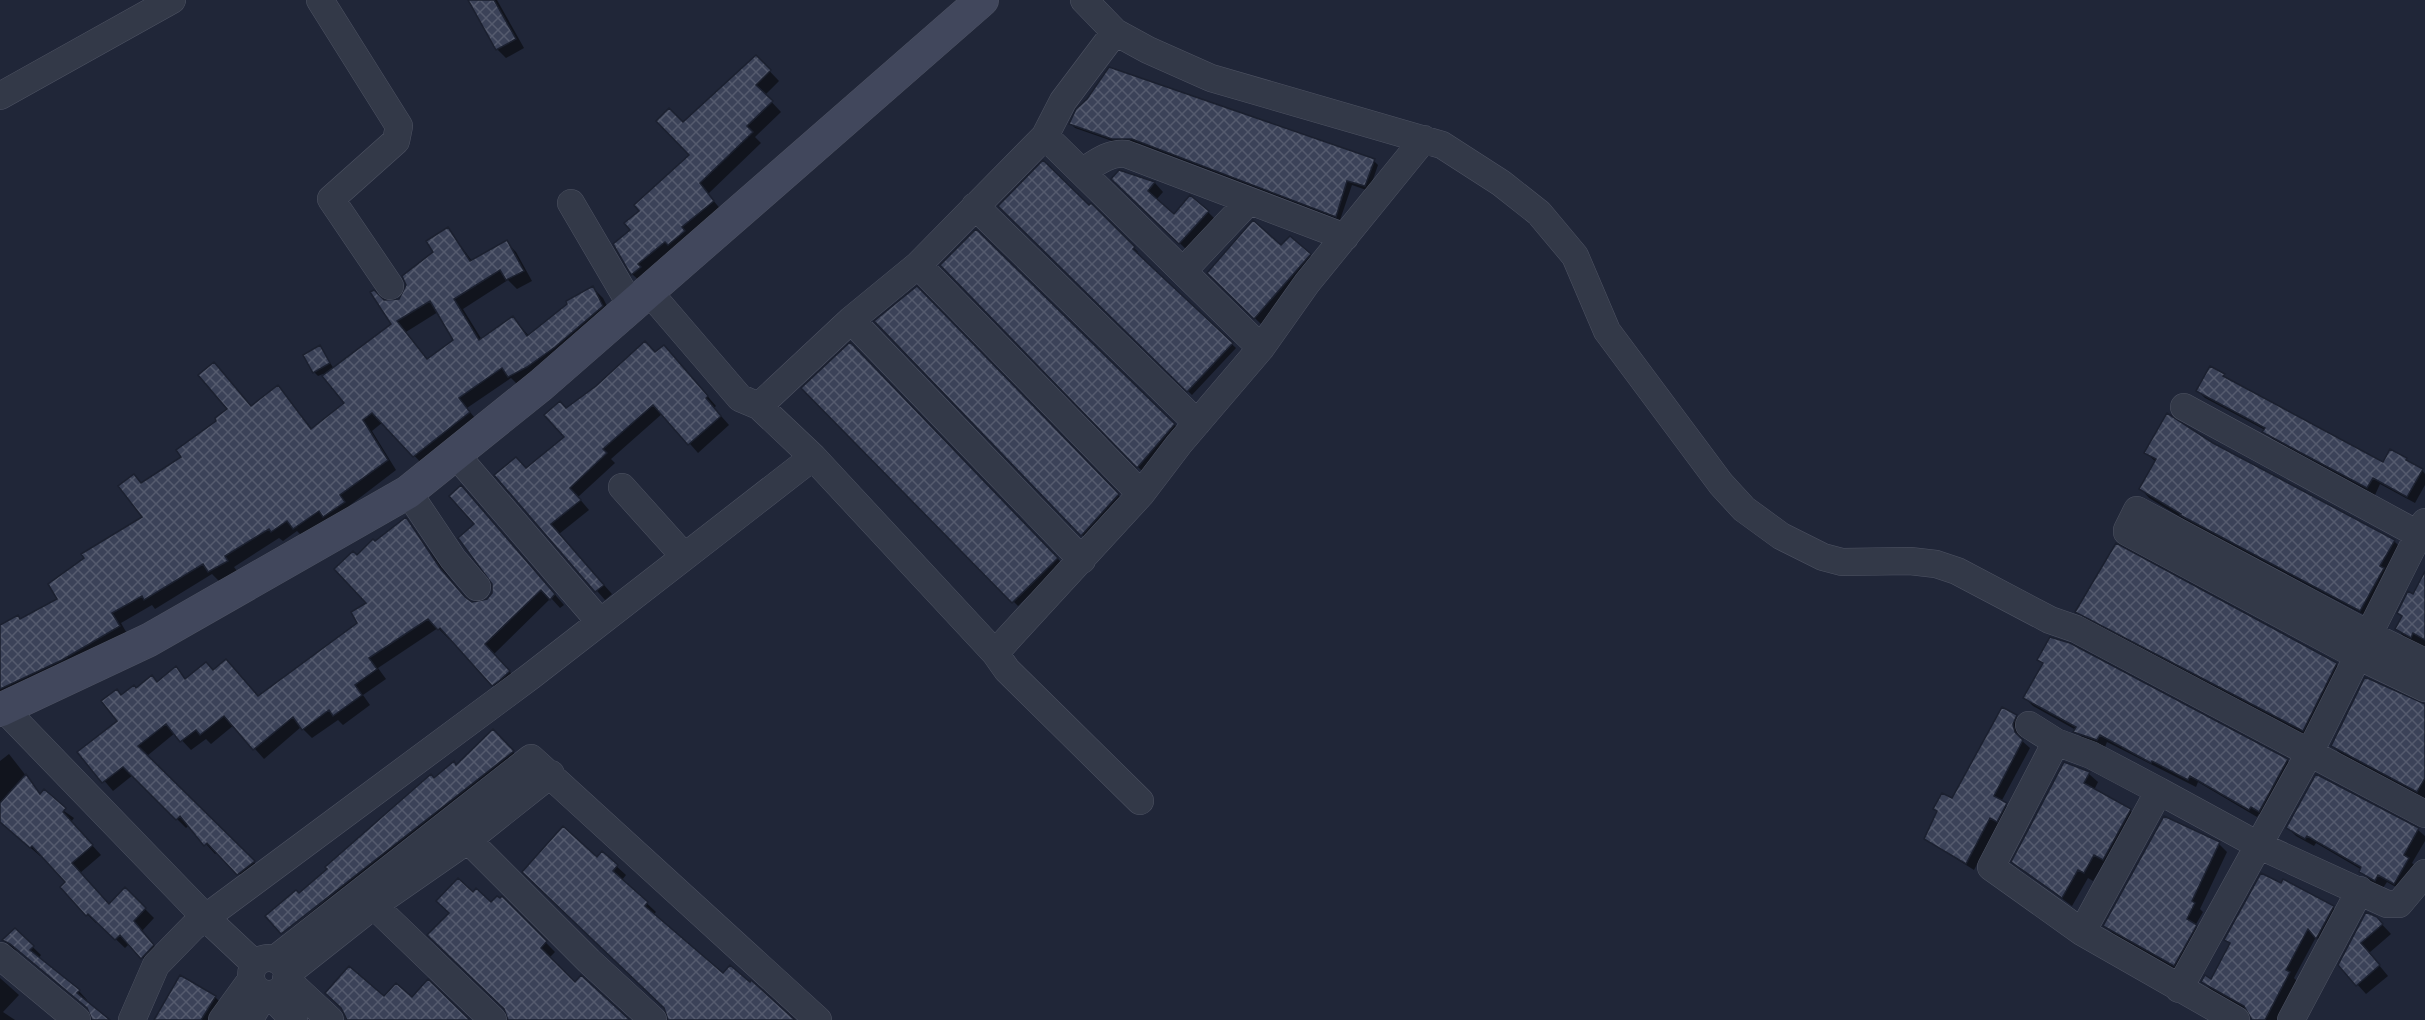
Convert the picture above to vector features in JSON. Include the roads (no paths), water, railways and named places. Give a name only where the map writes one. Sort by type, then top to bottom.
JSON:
[{"type":"street","points":[[0,96],[172,0]]},
{"type":"street","points":[[320,0],[399,126],[396,141],[331,199],[390,286]]},
{"type":"street","points":[[330,1020],[270,978],[206,918],[2,709],[149,640],[408,492],[456,455],[640,300],[982,0]]},
{"type":"street","points":[[1084,0],[1115,32],[1148,50],[1211,78],[1424,139],[1464,157],[1539,213],[1575,256],[1607,331],[1700,455],[1744,509],[1780,536],[1823,557],[1842,562],[1910,561],[1936,564],[1957,571],[2050,620],[2076,629],[2425,814]]},
{"type":"street","points":[[759,406],[851,320],[918,265],[1045,136],[1063,101],[1115,32]]},
{"type":"street","points":[[1045,136],[1261,348]]},
{"type":"street","points":[[995,653],[1141,494],[1197,423],[1261,348],[1307,283],[1424,139]]},
{"type":"street","points":[[1082,172],[1105,157],[1117,153],[1126,154],[1345,237]]},
{"type":"street","points":[[1183,271],[1248,202]]},
{"type":"street","points":[[571,203],[640,300],[740,398],[759,406],[813,457],[995,653],[1007,670],[1140,801]]},
{"type":"street","points":[[975,206],[1197,423]]},
{"type":"street","points":[[918,265],[1141,494]]},
{"type":"street","points":[[851,320],[1082,560]]},
{"type":"street","points":[[2179,988],[2310,752],[2423,532],[2184,407]]},
{"type":"street","points":[[456,455],[600,622]]},
{"type":"street","points":[[132,1020],[156,965],[178,941],[600,622],[813,457]]},
{"type":"street","points":[[622,487],[684,556]]},
{"type":"street","points":[[408,492],[453,559],[477,587]]},
{"type":"street","points":[[2425,662],[2364,646],[2127,532],[2136,512],[2138,511],[2364,646],[2425,688]]},
{"type":"street","points":[[2029,725],[2056,742],[2091,755],[2258,845],[2387,904],[2398,904],[2425,873]]},
{"type":"street","points":[[2056,742],[1991,867],[2082,932],[2236,1020]]},
{"type":"street","points":[[222,1020],[366,899],[459,832],[551,774],[818,1020]]},
{"type":"street","points":[[2082,932],[2159,791]]},
{"type":"street","points":[[459,832],[652,1020]]},
{"type":"street","points":[[2291,1020],[2360,891]]},
{"type":"street","points":[[366,899],[493,1020]]},
{"type":"street","points":[[0,957],[77,1020]]},
{"type":"street","points":[[249,1020],[270,978]]},
{"type":"street","points":[[270,978],[294,1020]]}]
